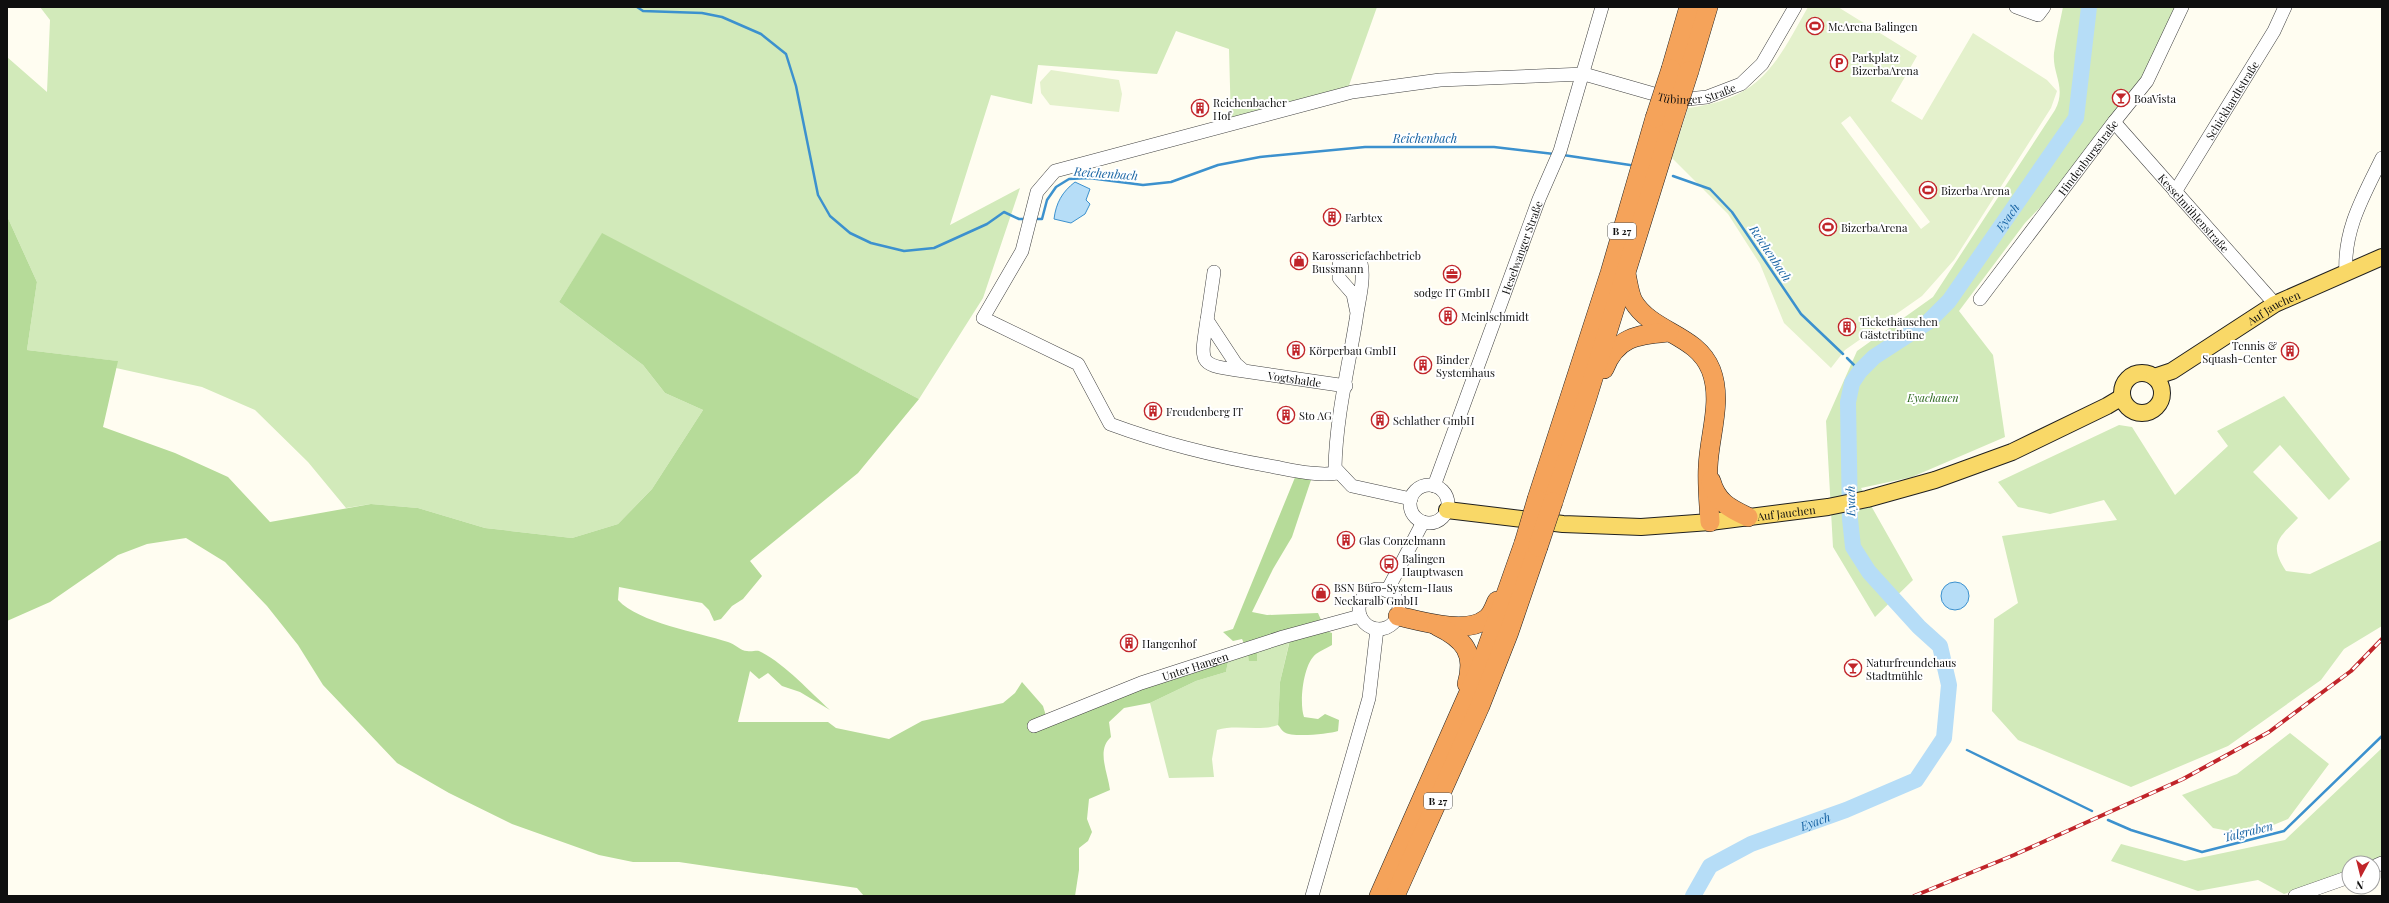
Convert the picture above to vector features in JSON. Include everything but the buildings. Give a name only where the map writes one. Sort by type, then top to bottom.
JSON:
[{"type":"highway","name":"B 27","points":[[1680,70],[1689,7]]},
{"type":"highway","name":"B 27","points":[[1395,896],[1480,706],[1509,632],[1531,545],[1610,273],[1680,70],[1708,7]]},
{"type":"highway","name":"B 27","points":[[1545,500],[1586,401],[1626,274],[1663,121]]},
{"type":"highway","points":[[1626,274],[1632,300],[1647,318],[1669,332],[1686,340],[1695,348],[1711,370],[1715,391],[1708,468],[1710,522]]},
{"type":"highway","points":[[1586,401],[1598,385],[1610,354],[1619,346],[1640,335],[1669,332]]},
{"type":"highway","points":[[1708,468],[1714,493],[1722,503],[1748,517]]},
{"type":"highway","name":"B 27","points":[[1379,896],[1484,658],[1517,563],[1531,545]]},
{"type":"highway","points":[[1398,616],[1454,627],[1472,625],[1486,620],[1493,612],[1506,577],[1517,563]]},
{"type":"highway","points":[[1430,623],[1456,635],[1469,652],[1471,670],[1457,722]]},
{"type":"main road","name":"Auf Jauchen","points":[[2157,381],[2274,304],[2382,257]]},
{"type":"main road","points":[[2144,373],[2157,381],[2161,399],[2154,408],[2138,412],[2125,402],[2126,382],[2134,375],[2144,373]]},
{"type":"main road","name":"Auf Jauchen","points":[[1447,510],[1564,524],[1641,527],[1710,522],[1828,507],[1867,499],[1935,480],[2012,452],[2107,406],[2125,402]]},
{"type":"street","name":"Heselwanger Straße","points":[[1434,486],[1539,199],[1560,151],[1584,74],[1602,7]]},
{"type":"street","name":"Tübinger Straße","points":[[1338,473],[1312,474],[1234,460],[1159,442],[1110,424],[1078,364],[983,318],[1022,251],[1037,192],[1055,172],[1352,92],[1440,80],[1584,74],[1668,98],[1688,99],[1723,92],[1741,84],[1762,64],[1796,7]]},
{"type":"street","points":[[2016,7],[2038,15],[2044,7]]},
{"type":"street","name":"Hindenburgstraße","points":[[1980,300],[2114,122],[2147,81],[2182,7]]},
{"type":"street","name":"Schickhardtstraße","points":[[2175,192],[2274,31],[2285,7]]},
{"type":"street","name":"Kesselmühlenstraße","points":[[2114,122],[2274,304]]},
{"type":"street","points":[[2346,273],[2346,246],[2352,219],[2382,158]]},
{"type":"street","name":"Vogtshalde","points":[[1214,272],[1203,349],[1203,358],[1206,363],[1215,367],[1346,386]]},
{"type":"street","points":[[1357,313],[1335,447],[1335,468],[1338,473],[1352,486],[1411,500]]},
{"type":"street","points":[[1207,320],[1236,364],[1244,371]]},
{"type":"street","points":[[1434,486],[1446,494],[1448,502],[1447,510],[1437,521],[1423,522],[1413,514],[1411,500],[1415,492],[1421,487],[1434,486]]},
{"type":"street","points":[[1386,591],[1423,522]]},
{"type":"street","points":[[1374,590],[1386,591],[1392,594],[1398,604],[1398,616],[1390,626],[1377,630],[1366,625],[1360,616],[1360,603],[1363,597],[1374,590]]},
{"type":"street","name":"Unter Hangen","points":[[1034,726],[1141,683],[1283,637],[1360,616]]},
{"type":"street","points":[[1312,896],[1369,698],[1377,630]]},
{"type":"street","points":[[2294,896],[2341,880]]},
{"type":"green space","points":[[40,7],[1377,7],[1347,91],[1231,124],[1229,49],[1176,31],[1157,74],[1038,65],[1032,104],[991,95],[950,225],[1020,188],[983,298],[919,399],[602,234],[559,302],[643,365],[665,393],[703,410],[652,489],[618,524],[572,538],[485,528],[418,508],[371,504],[346,508],[308,462],[255,410],[202,387],[116,368],[117,361],[27,350],[37,282],[7,216],[7,57],[47,92],[50,20]]},
{"type":"green space","points":[[1808,7],[1838,7],[1917,56],[1891,101],[1922,120],[1973,33],[2047,80],[2057,91],[2051,108],[1954,260],[1922,296],[1845,350],[1831,368],[1784,323],[1760,264],[1728,214],[1672,158],[1688,108],[1732,97],[1749,88],[1775,63]],"holes":[[[1850,116],[1930,222],[1921,229],[1841,123]]]},
{"type":"green space","name":"Eyachauen","points":[[2063,7],[2177,7],[2144,79],[2059,188],[2025,223],[1959,311],[1993,355],[2005,437],[1912,477],[1861,488],[1913,580],[1875,617],[1833,547],[1826,421],[1857,351],[1933,297],[2055,110],[2060,94],[2054,53]]},
{"type":"green space","points":[[1051,70],[1119,80],[1122,94],[1119,112],[1050,105],[1041,93],[1040,82]]},
{"type":"green space","points":[[7,216],[37,282],[27,350],[118,361],[103,427],[175,453],[228,477],[270,522],[371,504],[418,508],[485,528],[572,538],[618,524],[652,489],[703,410],[665,393],[643,365],[559,302],[602,233],[919,399],[858,473],[750,561],[762,576],[743,599],[732,606],[721,619],[714,621],[709,610],[702,603],[619,587],[618,600],[640,615],[670,626],[728,642],[745,651],[759,651],[768,656],[787,670],[830,710],[800,692],[782,686],[768,673],[759,679],[750,671],[738,722],[828,722],[836,728],[889,739],[922,721],[1003,703],[1015,693],[1022,682],[1043,706],[1046,716],[1229,656],[1226,672],[1196,681],[1150,703],[1124,708],[1109,722],[1111,737],[1104,748],[1104,762],[1110,790],[1089,799],[1087,819],[1092,832],[1088,841],[1079,848],[1079,870],[1075,896],[864,896],[857,888],[679,862],[633,862],[599,855],[512,824],[449,793],[397,763],[323,685],[298,645],[267,606],[225,562],[186,538],[147,544],[118,555],[50,602],[7,621]]},
{"type":"green space","points":[[2284,396],[2350,479],[2329,500],[2280,445],[2253,472],[2298,518],[2281,536],[2278,542],[2277,548],[2281,562],[2286,571],[2310,574],[2382,540],[2382,626],[2344,649],[2321,680],[2228,746],[2131,787],[2018,740],[1992,711],[1994,619],[2018,603],[2002,536],[2117,520],[2104,500],[2050,514],[2018,507],[1998,482],[2119,425],[2132,427],[2175,495],[2228,446],[2217,431]]},
{"type":"green space","points":[[1309,474],[1311,480],[1292,537],[1273,569],[1252,612],[1267,615],[1318,613],[1326,631],[1332,633],[1332,645],[1316,654],[1308,666],[1303,684],[1302,703],[1304,717],[1318,719],[1325,714],[1339,720],[1338,731],[1319,734],[1295,735],[1288,734],[1278,725],[1280,682],[1290,640],[1257,650],[1257,661],[1249,661],[1248,652],[1242,639],[1233,641],[1223,632],[1233,629],[1296,475]]},
{"type":"green space","points":[[1290,639],[1280,682],[1278,725],[1263,728],[1225,728],[1217,730],[1212,759],[1214,777],[1169,778],[1150,703],[1196,681],[1226,672],[1229,656],[1247,649],[1257,661],[1257,650]]},
{"type":"green space","points":[[2290,733],[2329,764],[2288,819],[2249,835],[2213,828],[2182,795],[2237,774]]},
{"type":"green space","points":[[2382,748],[2382,860],[2381,855],[2341,855],[2341,875],[2284,894],[2258,880],[2198,891],[2111,861],[2121,844],[2185,861],[2285,840]]},
{"type":"water","points":[[1075,182],[1090,189],[1086,200],[1090,204],[1085,214],[1071,223],[1054,219],[1060,198]]},
{"type":"water","points":[[1955,582],[1965,586],[1969,596],[1965,606],[1955,610],[1945,606],[1941,596],[1945,586]]},
{"type":"waterway","name":"Reichenbach","points":[[637,7],[643,11],[702,13],[722,17],[761,34],[786,54],[796,86],[818,195],[830,216],[850,233],[871,243],[904,251],[934,248],[987,224],[1004,212],[1019,219],[1026,219]]},
{"type":"waterway","name":"Eyach","points":[[1693,896],[1710,866],[1751,844],[1846,810],[1916,780],[1944,738],[1949,685],[1940,646],[1919,627],[1869,572],[1853,547],[1850,519],[1848,402],[1852,383],[1860,371],[1874,357],[1928,322],[1949,301],[2076,118],[2089,7]]},
{"type":"waterway","name":"Reichenbach","points":[[1035,219],[1042,219],[1047,200],[1056,187],[1069,179],[1089,178],[1143,185],[1171,182],[1218,165],[1260,157],[1365,147],[1494,147],[1554,154]]},
{"type":"waterway","name":"Reichenbach","points":[[1563,155],[1630,165]]},
{"type":"waterway","name":"Reichenbach","points":[[1673,176],[1710,189],[1732,212],[1801,314],[1843,354]]},
{"type":"waterway","name":"Reichenbach","points":[[1847,358],[1860,371]]},
{"type":"waterway","name":"Talgraben","points":[[2108,820],[2131,830],[2202,852],[2284,831],[2382,736]]},
{"type":"waterway","name":"Talgraben","points":[[1967,750],[2092,811]]},
{"type":"railway","points":[[1914,896],[2014,855],[2183,779],[2269,732],[2351,671],[2382,639]]},
{"type":"place","name":"McArena Balingen","points":[[1815,26]]},
{"type":"place","name":"Parkplatz BizerbaArena","points":[[1839,63]]},
{"type":"place","name":"BoaVista","points":[[2121,98]]},
{"type":"place","name":"Reichenbacher Hof","points":[[1200,108]]},
{"type":"place","name":"Bizerba Arena","points":[[1928,190]]},
{"type":"place","name":"Farbtex","points":[[1332,217]]},
{"type":"place","name":"BizerbaArena","points":[[1828,227]]},
{"type":"place","name":"Karosseriefachbetrieb Bussmann","points":[[1299,261]]},
{"type":"place","name":"sodge IT GmbH","points":[[1452,274]]},
{"type":"place","name":"Meinlschmidt","points":[[1448,316]]},
{"type":"place","name":"Tickethäuschen Gästetribüne","points":[[1847,327]]},
{"type":"place","name":"Körperbau GmbH","points":[[1296,350]]},
{"type":"place","name":"Tennis & Squash-Center","points":[[2290,351]]},
{"type":"place","name":"Binder Systemhaus","points":[[1423,365]]},
{"type":"place","name":"Freudenberg IT","points":[[1153,411]]},
{"type":"place","name":"Sto AG","points":[[1286,415]]},
{"type":"place","name":"Schlather GmbH","points":[[1380,420]]},
{"type":"place","name":"Glas Conzelmann","points":[[1346,540]]},
{"type":"place","name":"Balingen Hauptwasen","points":[[1389,564]]},
{"type":"place","name":"BSN Büro-System-Haus Neckaralb GmbH","points":[[1321,593]]},
{"type":"place","name":"Hangenhof","points":[[1129,643]]},
{"type":"place","name":"Naturfreundehaus Stadtmühle","points":[[1853,668]]}]
